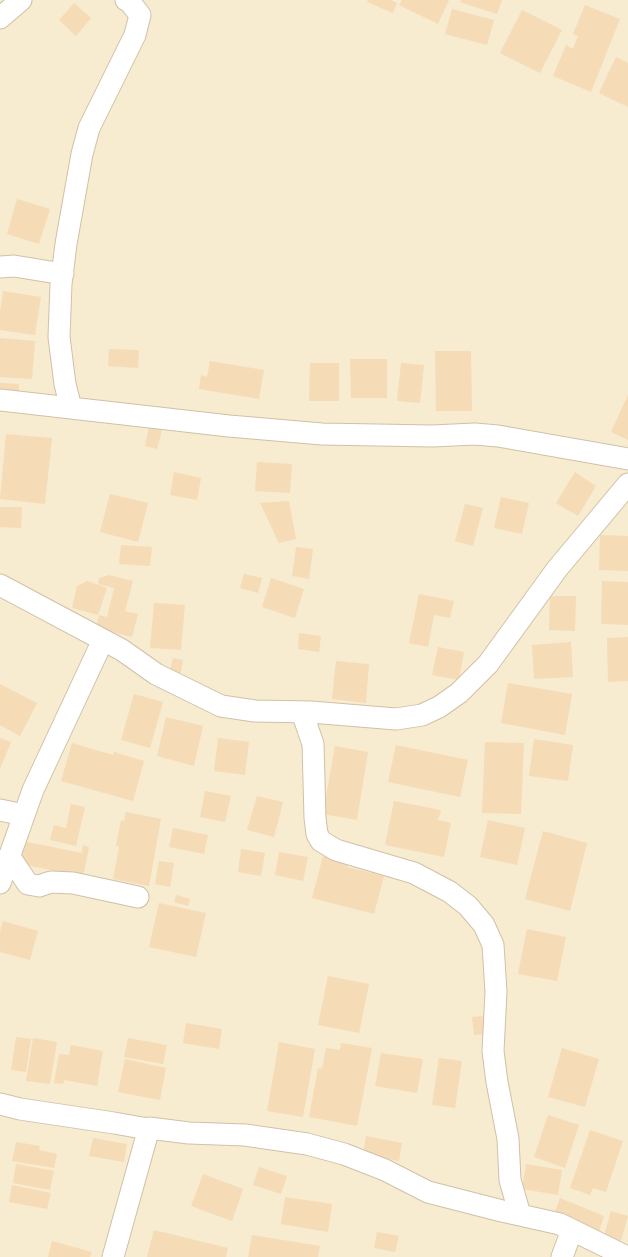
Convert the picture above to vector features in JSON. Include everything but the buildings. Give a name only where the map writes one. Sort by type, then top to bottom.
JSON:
[{"type":"street","points":[[0,18],[21,0]]},
{"type":"street","points":[[71,408],[65,384],[59,337],[61,284],[66,244],[88,128],[135,35],[140,15],[126,0]]},
{"type":"street","points":[[0,267],[14,266],[63,274]]},
{"type":"street","points":[[0,400],[229,426],[322,434],[498,436],[628,459]]},
{"type":"street","points":[[0,585],[122,650],[156,674],[220,706],[255,711],[396,719],[422,715],[459,693],[488,664],[557,569],[628,483]]},
{"type":"street","points":[[103,640],[33,790],[9,872],[28,884],[39,886],[51,882],[73,883],[138,897]]},
{"type":"street","points":[[302,712],[313,744],[315,818],[317,834],[321,841],[336,850],[414,873],[450,892],[468,906],[484,925],[493,945],[496,992],[493,1050],[508,1139],[510,1180],[520,1215]]},
{"type":"street","points":[[0,810],[24,815]]},
{"type":"street","points":[[0,1104],[148,1129],[245,1135],[307,1144],[344,1154],[375,1166],[428,1192],[560,1224],[627,1257]]},
{"type":"street","points":[[113,1257],[149,1128]]},
{"type":"street","points":[[562,1257],[572,1230]]},
{"type":"shaded area","points":[[0,0],[628,0],[628,1257],[0,1257]]}]
